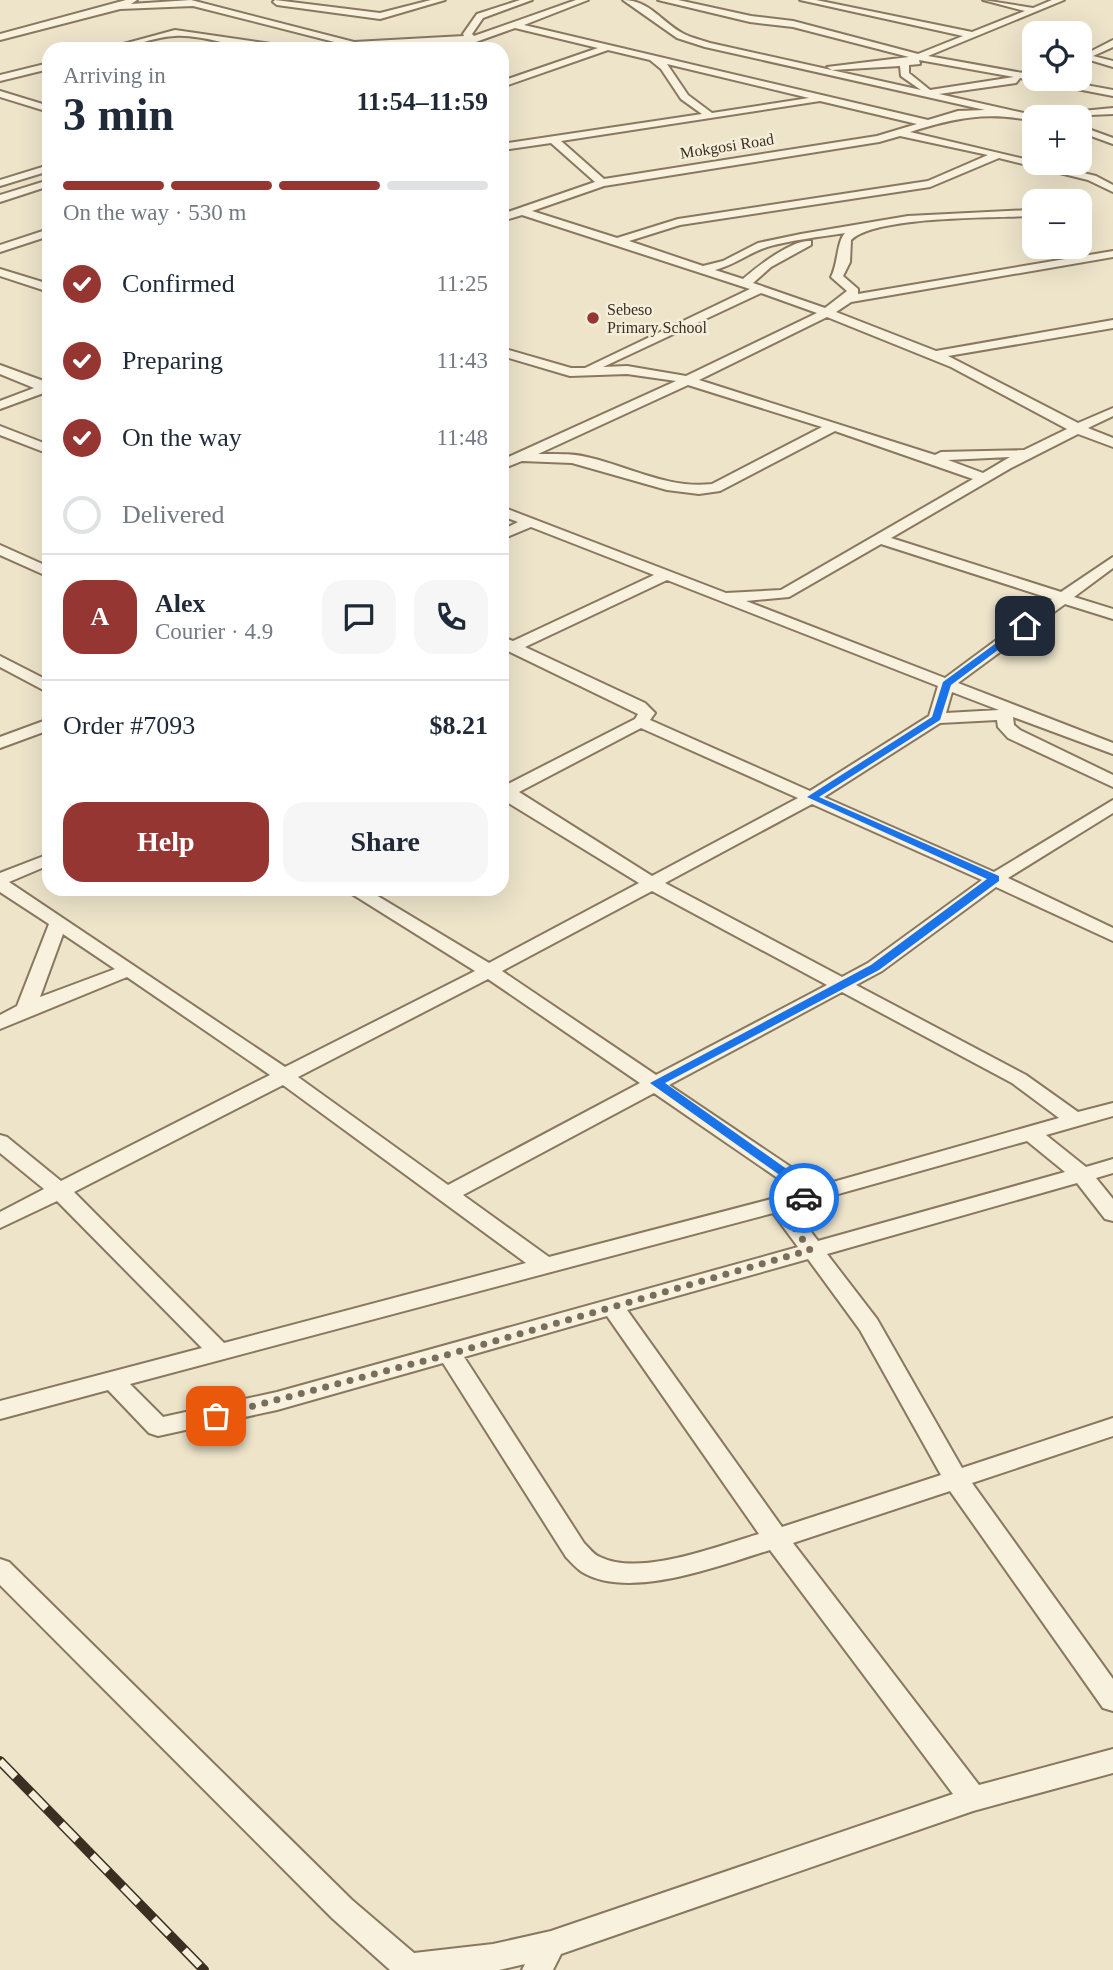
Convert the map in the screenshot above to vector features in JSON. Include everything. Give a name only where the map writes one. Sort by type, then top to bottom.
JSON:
[{"type":"street","points":[[94,0],[193,3]]},
{"type":"street","points":[[181,0],[341,42]]},
{"type":"street","points":[[276,2],[380,16],[441,0]]},
{"type":"street","points":[[472,40],[467,34],[476,25],[475,20],[493,10],[528,0]]},
{"type":"street","points":[[466,42],[584,0]]},
{"type":"street","points":[[627,0],[644,8],[680,36],[692,40],[947,99]]},
{"type":"street","points":[[662,0],[712,8],[750,19],[793,24],[939,62],[1022,76]]},
{"type":"street","points":[[804,0],[973,35]]},
{"type":"street","points":[[987,0],[1032,10]]},
{"type":"street","points":[[905,62],[1060,0]]},
{"type":"street","points":[[117,8],[132,1]]},
{"type":"street","points":[[0,37],[117,8],[159,3]]},
{"type":"street","points":[[514,25],[930,124]]},
{"type":"street","points":[[138,42],[175,33],[232,42]]},
{"type":"street","points":[[300,42],[321,36]]},
{"type":"street","points":[[395,42],[426,39],[472,40]]},
{"type":"street","points":[[1092,52],[1113,43]]},
{"type":"street","points":[[509,81],[607,48]]},
{"type":"street","points":[[898,50],[905,62],[904,74],[914,83],[959,108],[978,106],[1022,116]]},
{"type":"street","points":[[653,58],[665,67],[684,97],[712,117]]},
{"type":"street","points":[[1092,61],[1113,64]]},
{"type":"street","points":[[775,86],[817,70],[905,62],[939,62]]},
{"type":"street","points":[[0,78],[42,68]]},
{"type":"street","points":[[932,92],[1022,80]]},
{"type":"street","points":[[978,106],[1022,84]]},
{"type":"street","points":[[1092,89],[1113,93]]},
{"type":"street","points":[[0,94],[42,107]]},
{"type":"street","points":[[509,146],[828,98]]},
{"type":"street","name":"Mokgosi Road","points":[[509,215],[601,183],[903,134],[930,124],[959,108],[1005,112]]},
{"type":"street","points":[[1092,114],[1113,111]]},
{"type":"street","points":[[1092,119],[1113,120]]},
{"type":"street","points":[[1092,133],[1113,141]]},
{"type":"street","points":[[903,134],[1022,159]]},
{"type":"street","points":[[554,140],[601,183]]},
{"type":"street","points":[[619,241],[678,222],[930,184],[999,154]]},
{"type":"street","points":[[0,183],[42,170]]},
{"type":"street","points":[[1082,175],[1113,189]]},
{"type":"street","points":[[0,199],[42,185]]},
{"type":"street","points":[[521,211],[619,241],[935,355],[1077,429],[1113,443]]},
{"type":"street","points":[[701,270],[727,262],[762,245],[908,219],[1022,213]]},
{"type":"street","points":[[509,462],[687,381],[825,314],[854,291],[837,277],[844,262],[845,239],[854,230]]},
{"type":"street","points":[[0,249],[42,234]]},
{"type":"street","points":[[744,285],[785,253],[827,234]]},
{"type":"street","points":[[787,300],[847,299],[1113,254]]},
{"type":"street","points":[[0,272],[42,286]]},
{"type":"street","points":[[580,373],[758,290]]},
{"type":"street","points":[[935,355],[1113,324]]},
{"type":"street","points":[[509,354],[580,373],[650,371],[915,452],[984,478]]},
{"type":"street","points":[[509,361],[536,362]]},
{"type":"street","points":[[0,369],[42,385]]},
{"type":"street","points":[[0,405],[42,389]]},
{"type":"street","points":[[719,598],[784,594],[1027,452],[1077,429],[1089,419],[1113,412]]},
{"type":"street","points":[[518,458],[583,461],[677,488],[702,491],[715,488],[833,427]]},
{"type":"street","points":[[0,430],[42,447]]},
{"type":"street","points":[[915,452],[979,456],[1027,452]]},
{"type":"street","points":[[509,514],[719,598],[947,684],[1008,713],[1113,749]]},
{"type":"street","points":[[509,532],[531,522]]},
{"type":"street","points":[[880,539],[1113,614]]},
{"type":"street","points":[[0,549],[42,570]]},
{"type":"street","points":[[936,718],[947,684],[1113,561]]},
{"type":"street","points":[[509,645],[664,576]]},
{"type":"street","points":[[784,594],[780,606],[784,623]]},
{"type":"street","points":[[509,645],[639,706],[647,713],[641,722],[509,788]]},
{"type":"street","points":[[0,661],[42,684]]},
{"type":"street","points":[[0,1221],[489,971],[812,797],[936,718],[1008,713]]},
{"type":"street","points":[[1008,713],[1006,727],[1014,734],[1113,782]]},
{"type":"street","points":[[641,722],[995,878],[1113,935]]},
{"type":"street","points":[[0,743],[42,727]]},
{"type":"street","points":[[509,794],[651,883],[1019,1079],[1074,1119]]},
{"type":"street","points":[[446,1195],[875,967],[995,878],[1113,804]]},
{"type":"street","points":[[42,862],[0,881],[58,924],[288,1076],[543,1264]]},
{"type":"street","points":[[365,896],[489,971],[816,1194]]},
{"type":"street","points":[[26,1009],[58,924]]},
{"type":"street","points":[[0,1023],[26,1009],[129,970]]},
{"type":"street","points":[[0,1410],[114,1382],[543,1264],[816,1194],[1028,1131],[1113,1109]]},
{"type":"street","points":[[1028,1131],[1080,1174],[1113,1214]]},
{"type":"street","points":[[0,1142],[60,1191],[219,1352]]},
{"type":"street","points":[[114,1382],[158,1427],[277,1401],[450,1354],[611,1306],[1113,1166]]},
{"type":"street","points":[[778,1204],[869,1325],[956,1479],[1113,1700]]},
{"type":"street","points":[[611,1306],[776,1539],[973,1799]]},
{"type":"street","points":[[450,1354],[575,1550],[591,1565],[626,1574],[670,1569],[776,1539],[1113,1427]]},
{"type":"street","points":[[0,1569],[342,1909],[410,1969],[493,1958],[551,1944],[973,1799],[1113,1761]]},
{"type":"street","points":[[537,1970],[551,1944]]},
{"type":"railway","points":[[0,1761],[204,1970]]},
{"type":"way so far","points":[[216,1416],[450,1354],[810,1250],[778,1204],[804,1198]]},
{"type":"place","name":"Sebeso Primary School","points":[[593,318]]},
{"type":"route","points":[[804,1198],[816,1194],[656,1083],[875,967],[995,878],[812,797],[936,718],[947,684],[1025,626]]}]
